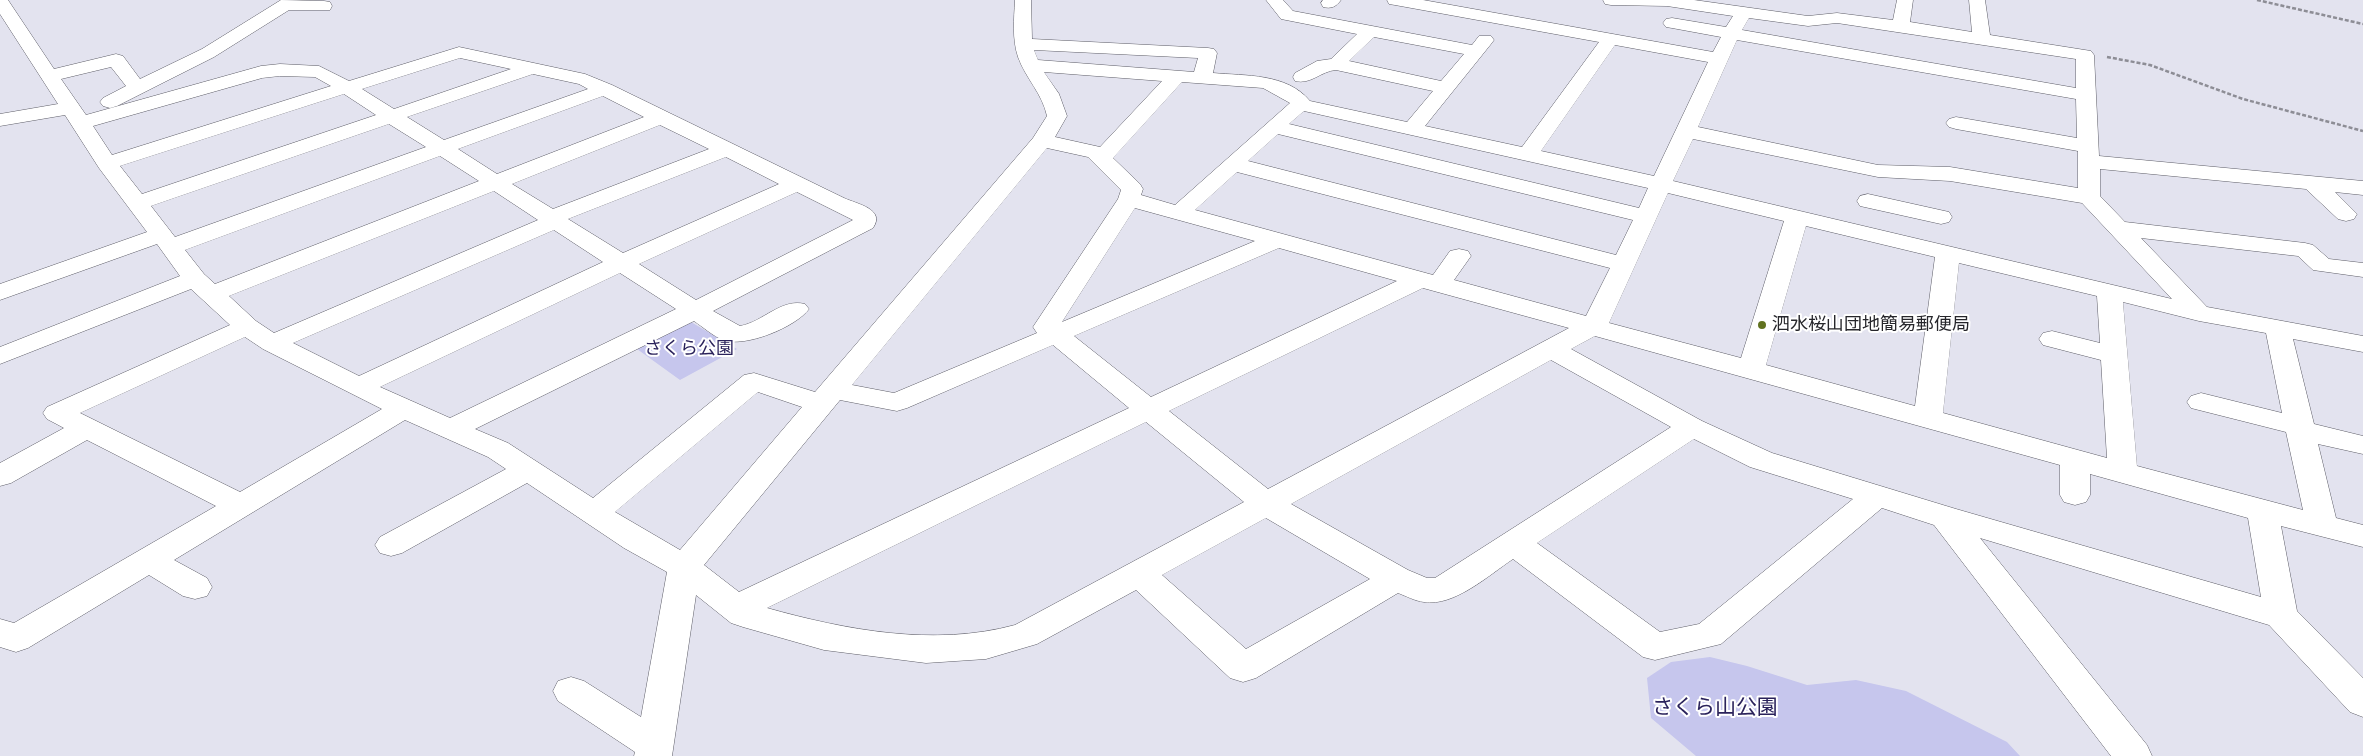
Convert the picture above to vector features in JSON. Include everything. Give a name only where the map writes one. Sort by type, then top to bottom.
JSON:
[{"type":"street","points":[[572,690],[654,751],[684,567],[1042,141],[1057,116],[1054,100],[1031,65],[1023,44],[1023,0]]},
{"type":"street","points":[[1274,0],[1286,15],[1476,52]]},
{"type":"street","points":[[1395,0],[1610,39],[1654,40],[1720,59]]},
{"type":"street","points":[[1611,0],[1817,21],[1837,18],[1901,26],[2085,55],[2084,95],[2090,197]]},
{"type":"street","points":[[1817,21],[1818,0]]},
{"type":"street","points":[[1901,26],[1905,0]]},
{"type":"street","points":[[1977,0],[1982,39]]},
{"type":"street","points":[[0,1],[107,163],[137,203],[203,287],[247,327],[272,343],[403,409],[498,450],[635,540],[684,567],[743,614],[824,637],[926,649],[986,646],[1025,635],[1594,326],[1730,34],[1743,12]]},
{"type":"street","points":[[75,115],[99,108],[208,53],[290,3],[324,6]]},
{"type":"street","points":[[1413,128],[1503,20]]},
{"type":"street","points":[[1672,23],[2084,95]]},
{"type":"street","points":[[1336,64],[1370,31]]},
{"type":"street","points":[[1528,154],[1610,39]]},
{"type":"street","points":[[1023,44],[1208,52],[1202,78]]},
{"type":"street","points":[[107,163],[459,52],[585,80],[662,116],[797,184],[865,215],[865,223],[695,310],[452,429]]},
{"type":"street","points":[[49,76],[116,60],[138,88]]},
{"type":"street","points":[[1302,78],[1324,65],[1336,64],[1445,88]]},
{"type":"street","points":[[1031,65],[1266,83],[1298,98],[1303,105]]},
{"type":"street","points":[[137,203],[532,68]]},
{"type":"street","points":[[0,120],[75,115],[261,72],[280,70],[319,72],[392,116],[732,334],[741,335],[755,330],[796,309]]},
{"type":"street","points":[[1102,158],[1177,76]]},
{"type":"street","points":[[0,292],[166,241],[605,89]]},
{"type":"street","points":[[1180,212],[1296,107],[1303,105],[1660,184],[2199,313],[2363,344]]},
{"type":"street","points":[[0,356],[203,287],[495,182],[662,116]]},
{"type":"street","points":[[1956,123],[2088,154],[2312,184],[2363,188]]},
{"type":"street","points":[[1274,127],[1645,216]]},
{"type":"street","points":[[1686,131],[1878,172],[1950,174],[2090,197],[2199,313]]},
{"type":"street","points":[[1042,141],[1096,152],[1132,189],[1129,199],[1046,327],[1266,504],[1396,579],[1424,590],[1441,590],[1692,427]]},
{"type":"street","points":[[272,343],[553,220],[727,149]]},
{"type":"street","points":[[1233,164],[1623,264]]},
{"type":"street","points":[[1858,231],[1878,172]]},
{"type":"street","points":[[359,386],[621,263],[797,184]]},
{"type":"street","points":[[2312,184],[2346,214]]},
{"type":"street","points":[[1129,199],[1280,239],[2263,512],[2363,536]]},
{"type":"street","points":[[1868,200],[1941,217]]},
{"type":"street","points":[[1751,370],[1798,217]]},
{"type":"street","points":[[2119,228],[2305,250],[2322,265],[2363,270]]},
{"type":"street","points":[[594,513],[754,381],[827,397],[897,402],[1280,239]]},
{"type":"street","points":[[1928,419],[1948,253]]},
{"type":"street","points":[[736,608],[1150,409],[1432,281],[1460,256]]},
{"type":"street","points":[[2109,291],[2123,473]]},
{"type":"street","points":[[240,505],[57,413],[247,327]]},
{"type":"street","points":[[2278,329],[2322,526]]},
{"type":"street","points":[[2052,339],[2114,355]]},
{"type":"street","points":[[1551,349],[1692,427],[1761,460],[1876,497],[2281,616],[2363,702]]},
{"type":"street","points":[[2201,402],[2363,445]]},
{"type":"street","points":[[0,632],[16,639],[403,409]]},
{"type":"street","points":[[0,476],[87,428]]},
{"type":"street","points":[[2075,460],[2075,494]]},
{"type":"street","points":[[391,545],[528,470]]},
{"type":"street","points":[[1514,543],[1655,647],[1710,635],[1876,497]]},
{"type":"street","points":[[2263,512],[2281,616]]},
{"type":"street","points":[[1945,517],[2133,756]]},
{"type":"street","points":[[148,560],[196,587]]},
{"type":"street","points":[[1140,573],[1243,668],[1396,579]]},
{"type":"path","points":[[2257,0],[2363,24]]},
{"type":"path","points":[[2085,55],[2150,65],[2243,99],[2363,131]]},
{"type":"green space","name":"さくら公園","points":[[691,322],[737,349],[680,380],[637,349]]},
{"type":"green space","name":"さくら山公園","points":[[1710,657],[1747,666],[1807,685],[1856,680],[1906,691],[2007,742],[2020,756],[1696,756],[1651,718],[1647,678],[1671,662]]},
{"type":"place","name":"泗水桜山団地簡易郵便局","points":[[1762,325]]}]
